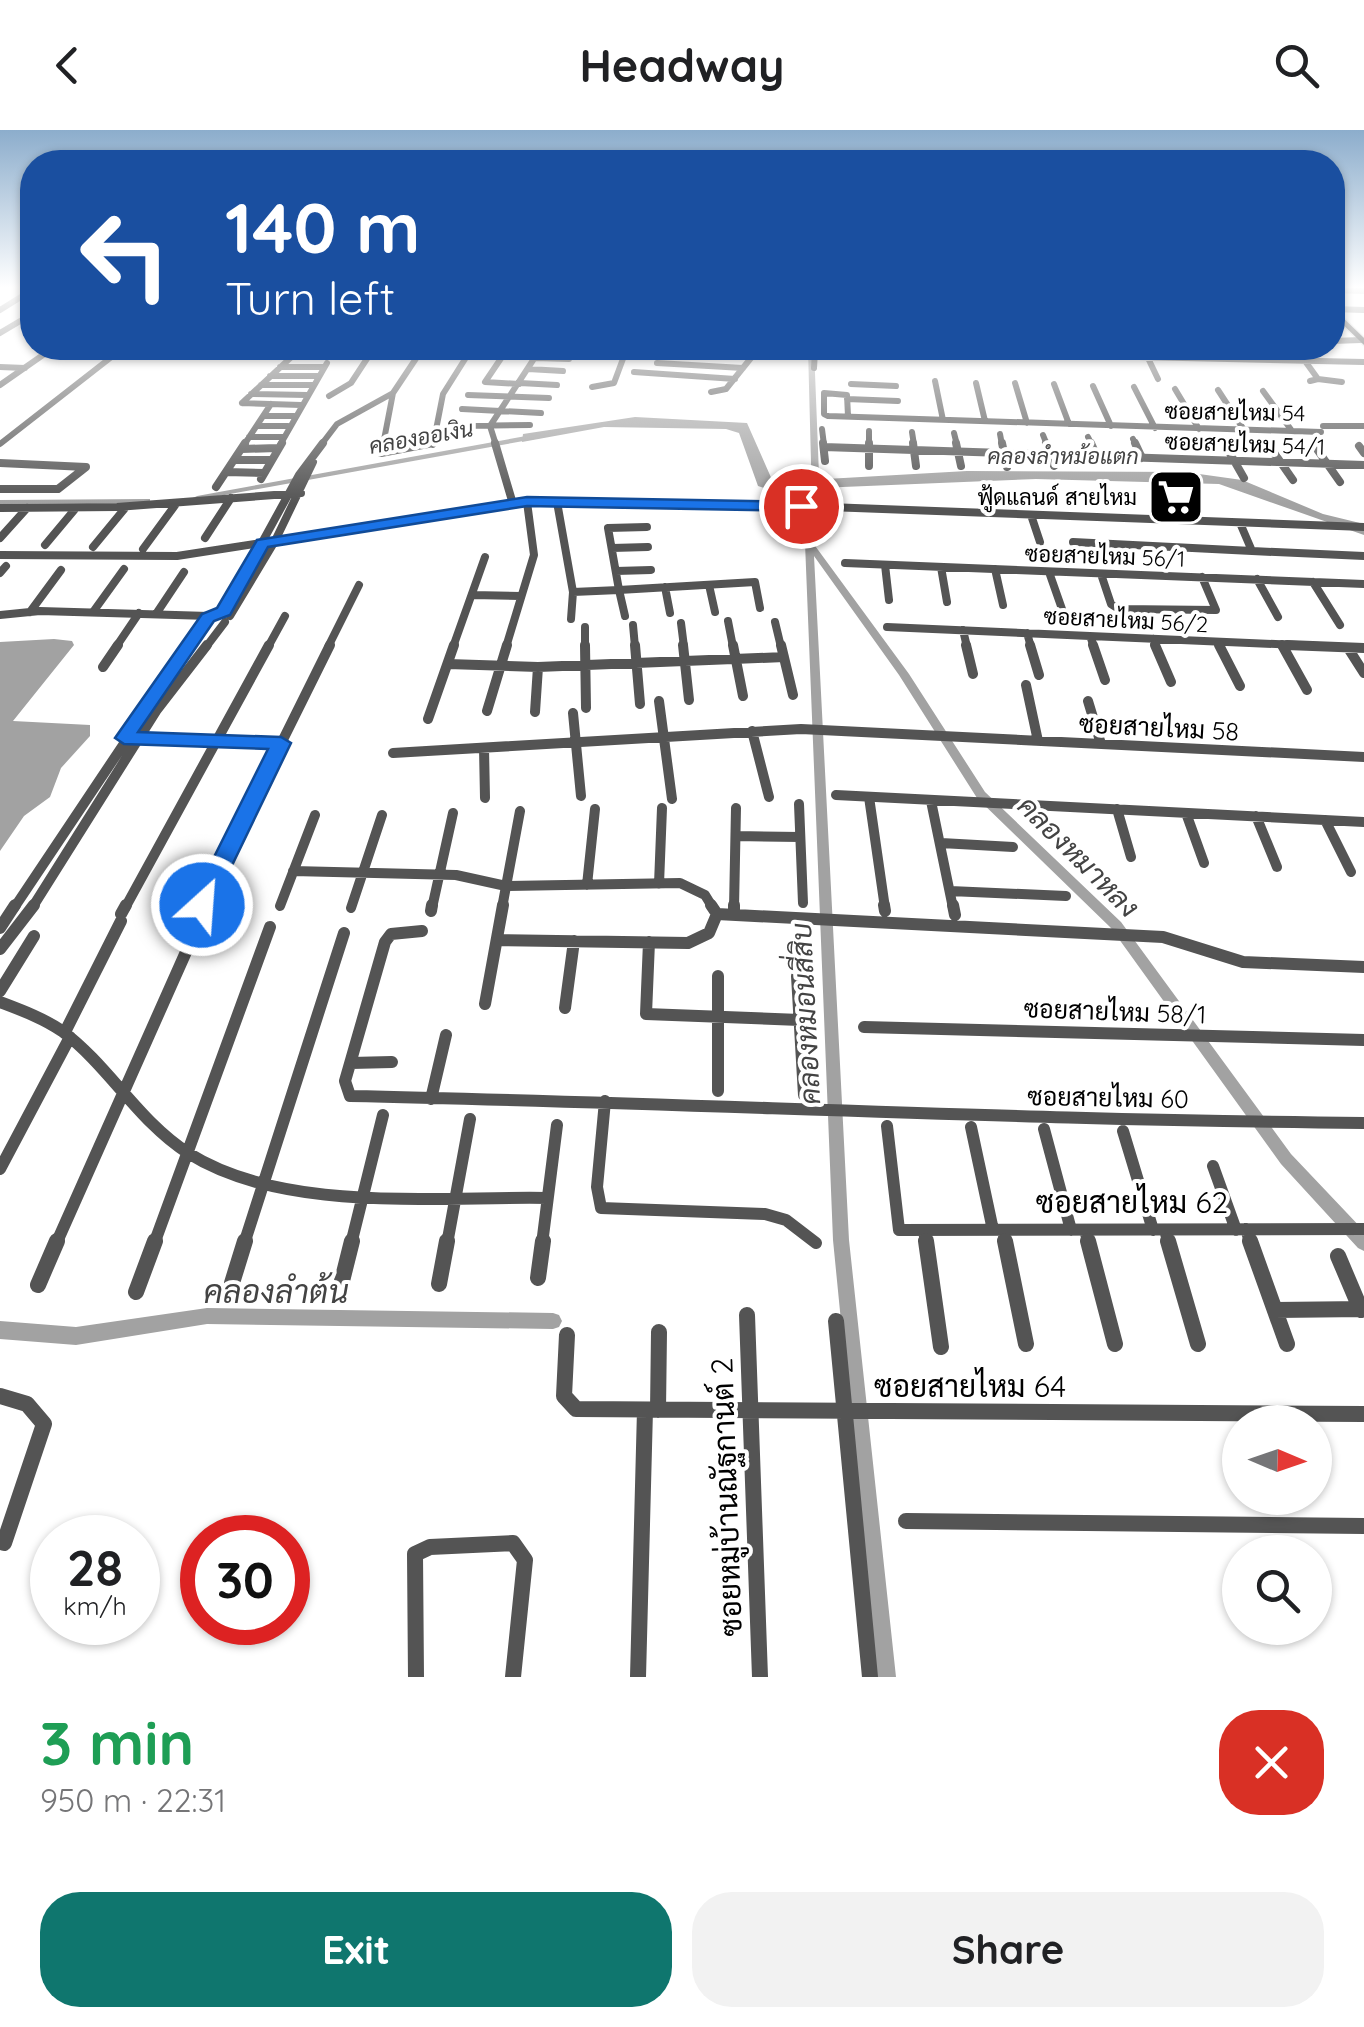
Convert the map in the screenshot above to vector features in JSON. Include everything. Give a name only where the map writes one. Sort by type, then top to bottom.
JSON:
[{"type":"street","points":[[0,386],[36,360]]},
{"type":"street","points":[[0,444],[107,360]]},
{"type":"street","points":[[289,360],[242,404],[301,405]]},
{"type":"street","points":[[329,396],[351,383],[366,360]]},
{"type":"street","points":[[415,360],[393,393],[382,453],[433,446],[432,422],[448,378],[462,360]]},
{"type":"street","points":[[485,382],[500,360]]},
{"type":"street","points":[[512,504],[495,424],[534,360]]},
{"type":"street","points":[[592,386],[614,382],[622,360]]},
{"type":"street","points":[[711,392],[726,389],[749,360]]},
{"type":"street","points":[[814,368],[815,360]]},
{"type":"street","points":[[1149,360],[1158,379]]},
{"type":"street","points":[[1283,360],[1364,362]]},
{"type":"street","points":[[1305,361],[1314,380],[1342,382]]},
{"type":"street","points":[[657,363],[743,368]]},
{"type":"street","points":[[226,472],[263,476],[326,365],[280,368]]},
{"type":"street","points":[[0,367],[25,368]]},
{"type":"street","points":[[528,369],[563,371]]},
{"type":"street","points":[[634,372],[736,379]]},
{"type":"street","points":[[270,376],[319,376]]},
{"type":"street","points":[[470,381],[557,385]]},
{"type":"street","points":[[935,381],[943,420]]},
{"type":"street","points":[[852,384],[896,383],[900,418]]},
{"type":"street","points":[[976,383],[985,421]]},
{"type":"street","points":[[1015,384],[1027,423]]},
{"type":"street","points":[[1054,384],[1069,424]]},
{"type":"street","points":[[261,385],[313,385]]},
{"type":"street","points":[[1093,386],[1112,426]]},
{"type":"street","points":[[1134,387],[1155,428]]},
{"type":"street","points":[[1176,388],[1199,429]]},
{"type":"street","points":[[1218,390],[1244,430]]},
{"type":"street","points":[[1264,391],[1292,431]]},
{"type":"street","points":[[226,616],[292,489],[340,420],[393,393]]},
{"type":"street","points":[[844,393],[848,416],[825,415],[823,394],[844,393]]},
{"type":"street","points":[[251,394],[307,395]]},
{"type":"street","points":[[468,395],[549,398]]},
{"type":"street","points":[[847,399],[898,401]]},
{"type":"street","points":[[216,487],[272,404]]},
{"type":"street","points":[[462,409],[541,413]]},
{"type":"street","points":[[264,416],[294,416]]},
{"type":"street","name":"ซอยสายไหม 54","points":[[848,416],[1155,428],[1361,429]]},
{"type":"street","points":[[457,426],[530,425]]},
{"type":"street","points":[[257,426],[288,426]]},
{"type":"street","points":[[822,429],[825,461]]},
{"type":"street","points":[[1361,429],[1362,446]]},
{"type":"street","points":[[868,431],[870,466]]},
{"type":"street","points":[[912,432],[916,466]]},
{"type":"street","points":[[954,433],[961,466]]},
{"type":"street","points":[[1000,434],[1007,467]]},
{"type":"street","points":[[1042,435],[1054,466]]},
{"type":"street","points":[[249,437],[283,437]]},
{"type":"street","points":[[1088,438],[1097,457]]},
{"type":"street","points":[[1133,439],[1142,458]]},
{"type":"street","points":[[1224,443],[1244,478]]},
{"type":"street","points":[[1268,444],[1292,480]]},
{"type":"street","points":[[1314,445],[1340,482]]},
{"type":"street","points":[[242,449],[277,448]]},
{"type":"street","name":"ซอยสายไหม 54/1","points":[[824,448],[1364,465]]},
{"type":"street","points":[[234,460],[271,460]]},
{"type":"street","points":[[0,463],[86,466],[58,488],[0,489]]},
{"type":"street","points":[[0,949],[24,921],[139,738],[275,541],[303,489],[306,472]]},
{"type":"street","points":[[0,508],[176,504],[303,489]]},
{"type":"street","points":[[205,538],[231,498]]},
{"type":"street","points":[[487,712],[534,555],[527,502]]},
{"type":"street","points":[[0,556],[167,557],[527,502],[801,506],[1364,527]]},
{"type":"street","points":[[557,502],[573,592],[571,619]]},
{"type":"street","points":[[143,548],[176,504]]},
{"type":"street","points":[[93,547],[126,507]]},
{"type":"street","points":[[0,538],[27,508]]},
{"type":"street","points":[[45,544],[76,508]]},
{"type":"street","points":[[1031,515],[1040,542]]},
{"type":"street","points":[[1240,523],[1252,551]]},
{"type":"street","points":[[625,616],[608,528],[647,527]]},
{"type":"street","points":[[1073,542],[1364,556]]},
{"type":"street","points":[[612,548],[648,547]]},
{"type":"street","points":[[428,719],[485,557]]},
{"type":"street","name":"ซอยสายไหม 56/1","points":[[845,563],[1364,584]]},
{"type":"street","points":[[884,565],[889,600]]},
{"type":"street","points":[[941,567],[947,602]]},
{"type":"street","points":[[93,612],[124,569]]},
{"type":"street","points":[[994,569],[1002,604]]},
{"type":"street","points":[[30,612],[61,570]]},
{"type":"street","points":[[616,571],[651,570]]},
{"type":"street","points":[[156,614],[184,572]]},
{"type":"street","points":[[1049,572],[1062,608]]},
{"type":"street","points":[[1101,574],[1111,604],[1119,609],[1216,610],[1202,577]]},
{"type":"street","points":[[1257,579],[1278,617]]},
{"type":"street","points":[[573,592],[755,582],[760,608]]},
{"type":"street","points":[[1313,582],[1340,625]]},
{"type":"street","points":[[202,905],[358,585]]},
{"type":"street","points":[[709,585],[715,612]]},
{"type":"street","points":[[665,587],[670,613]]},
{"type":"street","points":[[472,595],[520,596]]},
{"type":"street","points":[[0,615],[93,612],[226,616]]},
{"type":"street","points":[[103,667],[139,613]]},
{"type":"street","points":[[0,1169],[121,918],[285,616]]},
{"type":"street","points":[[0,928],[208,618]]},
{"type":"street","points":[[728,621],[743,696]]},
{"type":"street","points":[[776,622],[793,695]]},
{"type":"street","points":[[680,623],[689,700]]},
{"type":"street","points":[[633,625],[640,704]]},
{"type":"street","points":[[585,627],[586,708]]},
{"type":"street","name":"ซอยสายไหม 56/2","points":[[887,627],[1364,648]]},
{"type":"street","points":[[963,630],[973,674]]},
{"type":"street","points":[[1027,633],[1039,675]]},
{"type":"street","points":[[1090,636],[1105,680]]},
{"type":"street","points":[[1153,639],[1172,682]]},
{"type":"street","points":[[1218,642],[1240,686]]},
{"type":"street","points":[[1282,644],[1307,690]]},
{"type":"street","points":[[1348,648],[1364,673]]},
{"type":"street","points":[[448,664],[538,667],[784,657]]},
{"type":"street","points":[[535,712],[538,667]]},
{"type":"street","points":[[1026,685],[1038,741]]},
{"type":"street","points":[[1088,701],[1102,744]]},
{"type":"street","points":[[658,702],[672,799]]},
{"type":"street","points":[[573,713],[580,796]]},
{"type":"street","name":"ซอยสายไหม 58","points":[[393,754],[801,729],[1364,757]]},
{"type":"street","points":[[752,731],[769,797]]},
{"type":"street","points":[[124,738],[281,743]]},
{"type":"street","points":[[484,748],[486,798]]},
{"type":"street","points":[[836,795],[1364,822]]},
{"type":"street","points":[[869,797],[886,910]]},
{"type":"street","points":[[931,801],[954,914]]},
{"type":"street","points":[[798,804],[803,902]]},
{"type":"street","points":[[659,884],[662,808]]},
{"type":"street","points":[[734,915],[736,808]]},
{"type":"street","points":[[588,885],[594,809]]},
{"type":"street","points":[[1117,809],[1132,857]]},
{"type":"street","points":[[485,1004],[520,811]]},
{"type":"street","points":[[431,911],[453,812]]},
{"type":"street","points":[[1186,813],[1204,864]]},
{"type":"street","points":[[280,906],[315,815]]},
{"type":"street","points":[[351,908],[382,815]]},
{"type":"street","points":[[1256,816],[1277,867]]},
{"type":"street","points":[[1325,820],[1351,872]]},
{"type":"street","points":[[61,835],[78,836]]},
{"type":"street","points":[[736,836],[800,837]]},
{"type":"street","points":[[941,843],[1013,847]]},
{"type":"street","points":[[293,871],[439,874],[506,886],[680,883],[705,894],[717,914]]},
{"type":"street","points":[[950,891],[1066,896]]},
{"type":"street","points":[[717,914],[1162,937],[1243,962],[1364,968]]},
{"type":"street","points":[[497,940],[688,943],[710,932],[717,914]]},
{"type":"street","points":[[38,1285],[198,925]]},
{"type":"street","points":[[136,1292],[270,927]]},
{"type":"street","points":[[392,1062],[351,1063],[385,942],[391,934],[422,931]]},
{"type":"street","points":[[232,1284],[344,933]]},
{"type":"street","points":[[34,936],[1,1002],[67,1035],[187,1153],[264,1187],[548,1198]]},
{"type":"street","points":[[565,1008],[574,942]]},
{"type":"street","points":[[649,942],[646,1014],[800,1020]]},
{"type":"street","points":[[718,976],[718,1091]]},
{"type":"street","points":[[797,976],[804,1095]]},
{"type":"street","name":"ซอยสายไหม 58/1","points":[[864,1026],[1364,1040]]},
{"type":"street","points":[[431,1100],[446,1035]]},
{"type":"street","name":"ซอยสายไหม 60","points":[[351,1063],[345,1081],[350,1096],[1364,1123]]},
{"type":"street","points":[[604,1101],[597,1187],[601,1208],[765,1214],[786,1220],[816,1243]]},
{"type":"street","points":[[342,1281],[383,1115]]},
{"type":"street","points":[[439,1284],[470,1119]]},
{"type":"street","points":[[538,1278],[557,1125]]},
{"type":"street","name":"ซอยสายไหม 62","points":[[887,1126],[900,1230],[1364,1229]]},
{"type":"street","points":[[971,1127],[1026,1344]]},
{"type":"street","points":[[1044,1128],[1115,1344]]},
{"type":"street","points":[[1123,1131],[1198,1344]]},
{"type":"street","points":[[1213,1166],[1288,1344]]},
{"type":"street","points":[[924,1230],[941,1346]]},
{"type":"street","points":[[1276,1310],[1362,1310],[1338,1256]]},
{"type":"street","name":"ซอยหมู่บ้านณัฐกานต์ 2","points":[[746,1315],[760,1677]]},
{"type":"street","points":[[836,1321],[849,1414],[870,1677]]},
{"type":"street","points":[[638,1677],[652,1410],[660,1332]]},
{"type":"street","name":"ซอยสายไหม 64","points":[[567,1335],[564,1396],[576,1409],[849,1414],[1364,1414]]},
{"type":"street","points":[[0,1396],[28,1404],[40,1412],[44,1424],[1,1546]]},
{"type":"street","points":[[906,1521],[1364,1526]]},
{"type":"street","points":[[416,1677],[415,1554],[430,1546],[513,1543],[524,1554],[513,1677]]},
{"type":"shaded area","points":[[635,417],[747,423],[773,482],[967,471],[1185,472],[1242,480],[1323,514],[1364,524],[1364,535],[1219,484],[1036,479],[770,490],[758,486],[739,433],[726,429],[604,427],[522,442],[523,434]]},
{"type":"shaded area","points":[[72,641],[74,645],[13,721],[90,725],[90,736],[61,768],[50,797],[24,816],[0,851],[0,642]]},
{"type":"waterway","name":"คลองหมอนสี่สิบ","points":[[809,543],[816,500],[811,360]]},
{"type":"waterway","name":"คลองออเงิน","points":[[197,498],[537,436]]},
{"type":"waterway","name":"คลองออเงิน","points":[[0,502],[147,501]]},
{"type":"waterway","name":"คลองหมาหลง","points":[[809,543],[904,674],[981,795],[1116,925],[1286,1159],[1364,1243]]},
{"type":"waterway","name":"คลองหมอนสี่สิบ","points":[[809,543],[841,1240],[886,1677]]},
{"type":"waterway","name":"คลองลำต้น","points":[[0,1330],[76,1336],[207,1316],[553,1321]]},
{"type":"place","name":"ฟู้ดแลนด์ สายไหม","points":[[1176,497]]},
{"type":"route","points":[[202,905],[281,743],[124,738],[208,618],[224,612],[262,544],[527,502],[801,506]]},
{"type":"water label","name":"คลองลำหม้อแตก","points":[[1063,456]]}]
